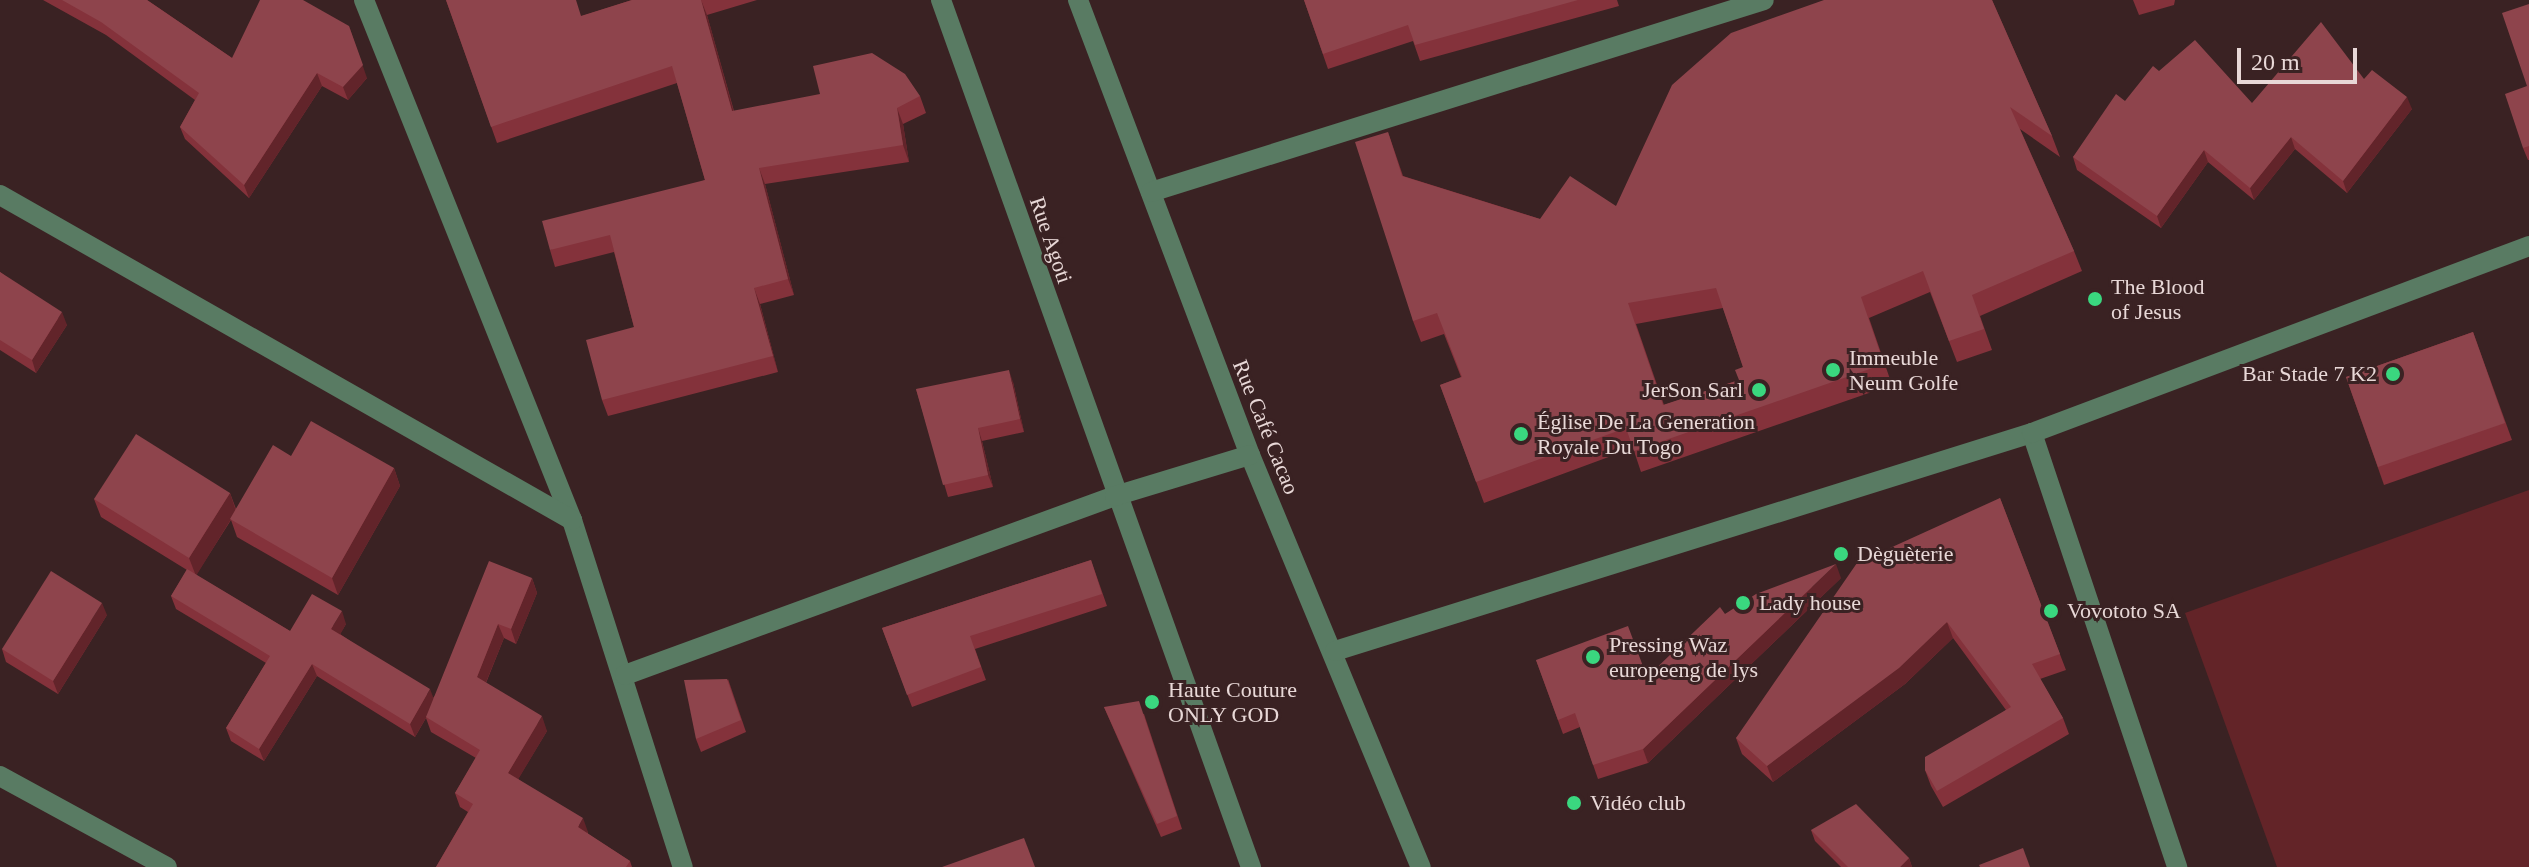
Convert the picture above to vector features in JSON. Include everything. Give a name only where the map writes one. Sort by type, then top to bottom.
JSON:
[{"type":"street","points":[[364,0],[572,520],[625,675],[683,867]]},
{"type":"street","name":"Rue Agoti","points":[[941,0],[1115,496],[1251,867]]},
{"type":"street","name":"Rue Café Cacao","points":[[1078,0],[1250,455],[1335,651],[1421,867]]},
{"type":"street","points":[[1151,192],[1764,0]]},
{"type":"street","points":[[0,195],[572,520]]},
{"type":"street","points":[[1335,651],[2032,433],[2529,246]]},
{"type":"street","points":[[2032,433],[2173,865]]},
{"type":"street","points":[[625,675],[1115,496],[1250,455]]},
{"type":"street","points":[[2,778],[167,867]]},
{"type":"shaded area","points":[[2529,490],[2529,867],[2277,867],[2185,613]]},
{"type":"building","points":[[62,0],[147,0],[232,58],[260,0],[303,0],[349,26],[363,65],[343,87],[317,73],[244,185],[180,127],[199,93],[101,22]]},
{"type":"building","points":[[446,0],[576,0],[581,16],[632,0],[701,0],[732,111],[820,94],[813,66],[872,53],[905,74],[920,96],[897,108],[903,145],[759,168],[788,279],[754,288],[773,356],[602,400],[586,340],[634,327],[610,235],[550,250],[542,221],[705,180],[672,66],[491,127]]},
{"type":"building","points":[[1304,0],[1578,0],[1415,45],[1408,25],[1323,54]]},
{"type":"building","points":[[1824,0],[1992,0],[2052,136],[2010,107],[2074,251],[1972,295],[1984,329],[1949,341],[1923,271],[1861,297],[1884,364],[1634,451],[1626,428],[1476,482],[1440,385],[1462,377],[1437,313],[1413,321],[1355,142],[1388,132],[1402,176],[1540,219],[1570,176],[1616,206],[1672,85],[1731,33]],"holes":[[[1716,288],[1743,367],[1735,370],[1739,380],[1663,405],[1628,303]]]},
{"type":"building","points":[[2529,4],[2529,146],[2523,148],[2505,94],[2527,86],[2502,13]]},
{"type":"building","points":[[2321,22],[2364,79],[2372,70],[2407,97],[2343,181],[2291,137],[2250,188],[2204,150],[2157,216],[2073,157],[2116,94],[2125,101],[2153,66],[2159,71],[2195,40],[2252,103]]},
{"type":"building","points":[[0,272],[62,312],[32,360],[0,340]]},
{"type":"building","points":[[2473,332],[2505,423],[2378,467],[2346,377]]},
{"type":"building","points":[[1009,370],[1020,419],[978,428],[988,475],[943,485],[916,389]]},
{"type":"building","points":[[311,421],[394,468],[332,578],[230,519],[273,445],[291,456]]},
{"type":"building","points":[[136,434],[230,493],[189,558],[94,499]]},
{"type":"building","points":[[2000,498],[2060,654],[2032,664],[2063,718],[1937,791],[1925,770],[1925,757],[2011,707],[1947,622],[1899,668],[1767,766],[1736,738],[1857,563]]},
{"type":"building","points":[[1091,560],[1102,594],[970,636],[981,667],[907,695],[882,628]]},
{"type":"building","points":[[489,561],[532,578],[511,629],[498,624],[477,677],[542,716],[508,773],[583,818],[578,827],[630,861],[626,867],[436,867],[473,804],[455,793],[480,750],[426,717]]},
{"type":"building","points":[[1836,564],[1643,749],[1593,765],[1575,713],[1558,720],[1536,660],[1628,626],[1647,677],[1720,607],[1725,614],[1756,594]]},
{"type":"building","points":[[187,569],[290,631],[312,594],[342,611],[331,629],[430,689],[410,724],[312,664],[259,749],[226,728],[270,656],[171,596]]},
{"type":"building","points":[[51,571],[102,603],[53,681],[2,649]]},
{"type":"building","points":[[727,679],[741,720],[696,739],[684,680]]},
{"type":"building","points":[[1139,701],[1177,816],[1157,824],[1104,707]]},
{"type":"building","points":[[1856,804],[1909,858],[1900,867],[1848,867],[1811,830]]},
{"type":"building","points":[[1024,838],[1035,867],[942,867]]},
{"type":"building","points":[[2023,848],[2030,867],[1979,865]]},
{"type":"place","name":"The Blood of Jesus","points":[[2095,299]]},
{"type":"place","name":"Immeuble Neum Golfe","points":[[1833,370]]},
{"type":"place","name":"Bar Stade 7 K2","points":[[2393,374]]},
{"type":"place","name":"JerSon Sarl","points":[[1759,390]]},
{"type":"place","name":"Église De La Generation Royale Du Togo","points":[[1521,434]]},
{"type":"place","name":"Dèguèterie","points":[[1841,554]]},
{"type":"place","name":"Lady house","points":[[1743,603]]},
{"type":"place","name":"Vovototo SA","points":[[2051,611]]},
{"type":"place","name":"Pressing Waz europeeng de lys","points":[[1593,657]]},
{"type":"place","name":"Haute Couture ONLY GOD","points":[[1152,702]]},
{"type":"place","name":"Vidéo club","points":[[1574,803]]}]
